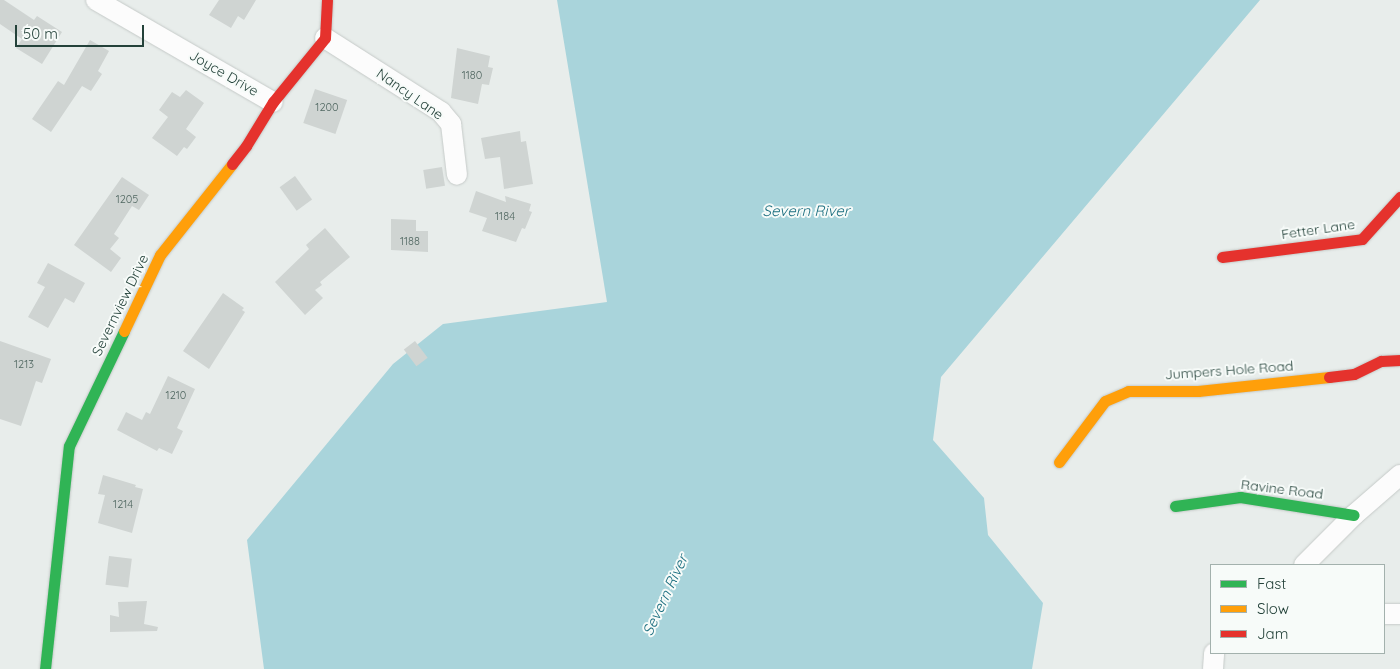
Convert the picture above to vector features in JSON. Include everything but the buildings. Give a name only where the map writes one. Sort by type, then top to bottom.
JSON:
[{"type":"street","name":"Joyce Drive","points":[[96,0],[273,102]]},
{"type":"street","points":[[325,38],[327,0]]},
{"type":"street","name":"Severnview Drive","points":[[45,669],[69,446],[160,255],[246,146],[273,102],[325,38]]},
{"type":"street","name":"Nancy Lane","points":[[325,38],[441,112],[451,124],[457,175]]},
{"type":"street","name":"Fetter Lane","points":[[1222,257],[1362,239],[1400,197]]},
{"type":"street","name":"Jumpers Hole Road","points":[[1059,462],[1105,401],[1128,391],[1198,390],[1354,374],[1381,361],[1400,360]]},
{"type":"street","points":[[1305,564],[1354,515],[1400,474]]},
{"type":"street","name":"Ravine Road","points":[[1176,506],[1240,497],[1354,515]]},
{"type":"street","points":[[1385,614],[1400,614]]},
{"type":"street","points":[[1213,669],[1214,654]]},
{"type":"water","name":"Severn River","points":[[557,0],[1260,0],[941,377],[933,440],[984,498],[988,535],[1043,603],[1032,669],[264,669],[247,540],[393,364],[443,324],[607,302]]},
{"type":"traffic: fast","points":[[45,669],[69,446],[124,331]]},
{"type":"traffic: fast","points":[[1175,506],[1240,497],[1354,515]]},
{"type":"traffic: slow","points":[[124,331],[160,255],[232,164]]},
{"type":"traffic: slow","points":[[1059,462],[1105,401],[1128,391],[1198,391],[1329,377]]},
{"type":"traffic: jam","points":[[232,164],[246,146],[273,102],[325,38],[327,0]]},
{"type":"traffic: jam","points":[[1222,257],[1362,239],[1400,197]]},
{"type":"traffic: jam","points":[[1329,377],[1354,374],[1381,361],[1400,360]]}]
